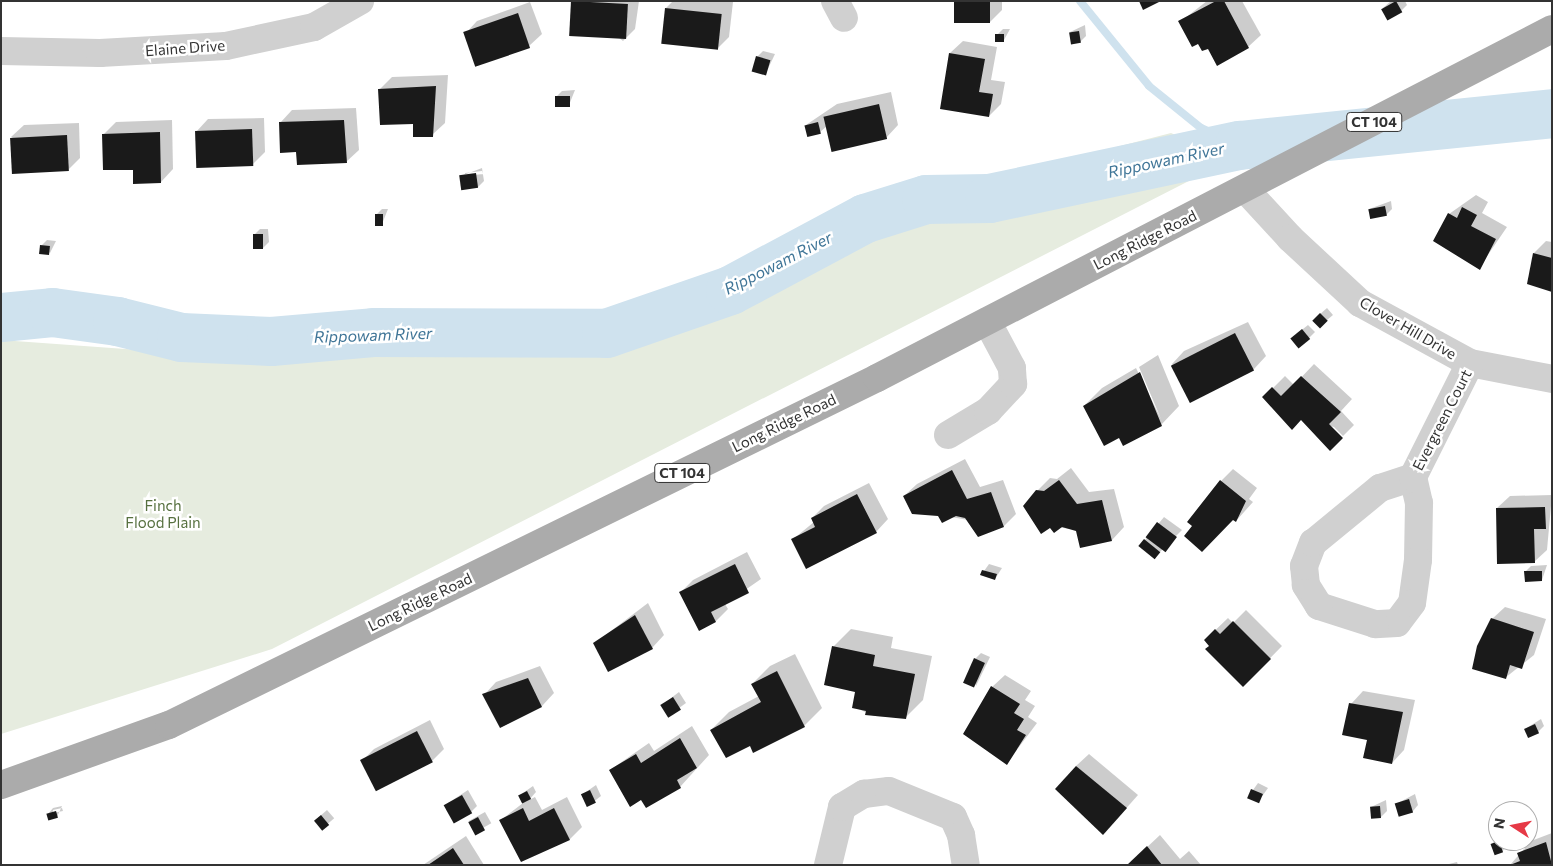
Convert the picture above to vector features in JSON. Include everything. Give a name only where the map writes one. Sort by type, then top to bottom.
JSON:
[{"type":"main road","name":"Long Ridge Road","points":[[1,785],[170,725],[988,321],[1552,29]]},
{"type":"street","name":"Elaine Drive","points":[[1,51],[100,53],[226,46],[314,27],[360,1]]},
{"type":"street","name":"Clover Hill Drive","points":[[1246,189],[1360,303],[1470,363],[1552,380]]},
{"type":"street","points":[[948,435],[988,411],[1013,384],[1012,368],[988,321]]},
{"type":"street","name":"Evergreen Court","points":[[1413,477],[1380,488],[1313,543],[1304,566],[1306,585],[1319,606],[1375,624],[1397,623],[1412,603],[1418,560],[1419,503],[1413,477],[1470,363]]},
{"type":"street","points":[[828,865],[842,807],[864,794],[889,791],[952,817],[961,836],[966,865]]},
{"type":"green space","name":"Finch Flood Plain","points":[[1171,133],[1230,160],[272,649],[1,734],[1,340],[167,352],[570,349],[621,334],[835,219]]},
{"type":"building","points":[[571,1],[628,4],[626,39],[569,36]]},
{"type":"building","points":[[954,1],[990,1],[990,23],[954,23]]},
{"type":"building","points":[[1139,1],[1161,1],[1143,10]]},
{"type":"building","points":[[1216,1],[1224,1],[1249,48],[1217,66],[1208,49],[1202,51],[1198,44],[1192,47],[1178,21]]},
{"type":"building","points":[[1396,1],[1402,12],[1387,21],[1381,9]]},
{"type":"building","points":[[665,8],[722,14],[718,50],[661,44]]},
{"type":"building","points":[[518,13],[530,48],[475,67],[463,32]]},
{"type":"building","points":[[1079,31],[1081,43],[1071,44],[1069,33]]},
{"type":"building","points":[[995,34],[1004,34],[1004,42],[995,42]]},
{"type":"building","points":[[949,53],[985,59],[979,92],[993,94],[989,117],[940,109]]},
{"type":"building","points":[[756,56],[770,60],[766,76],[752,71]]},
{"type":"building","points":[[436,86],[433,137],[413,137],[413,124],[380,125],[378,89]]},
{"type":"building","points":[[555,96],[570,96],[570,107],[555,107]]},
{"type":"building","points":[[879,104],[887,139],[832,152],[823,117]]},
{"type":"building","points":[[344,120],[347,163],[297,165],[296,152],[280,153],[279,122]]},
{"type":"building","points":[[818,122],[821,134],[807,137],[804,125]]},
{"type":"building","points":[[252,129],[253,166],[196,168],[195,131]]},
{"type":"building","points":[[160,132],[161,183],[133,184],[133,170],[103,170],[102,134]]},
{"type":"building","points":[[67,135],[69,171],[12,174],[10,138]]},
{"type":"building","points":[[476,173],[478,188],[461,190],[459,175]]},
{"type":"building","points":[[1385,206],[1387,216],[1370,219],[1368,209]]},
{"type":"building","points":[[1462,207],[1477,215],[1471,226],[1496,239],[1480,270],[1433,241],[1448,213],[1457,218]]},
{"type":"building","points":[[375,214],[383,214],[383,226],[375,226]]},
{"type":"building","points":[[253,234],[263,234],[263,249],[253,249]]},
{"type":"building","points":[[40,245],[50,246],[49,255],[39,254]]},
{"type":"building","points":[[1533,253],[1552,258],[1552,292],[1527,284]]},
{"type":"building","points":[[1320,313],[1328,321],[1320,329],[1312,321]]},
{"type":"building","points":[[1302,329],[1310,339],[1299,349],[1290,338]]},
{"type":"building","points":[[1235,333],[1254,370],[1190,403],[1171,366]]},
{"type":"building","points":[[1140,372],[1162,426],[1123,446],[1119,438],[1104,446],[1083,406]]},
{"type":"building","points":[[1301,376],[1341,412],[1329,424],[1343,438],[1330,451],[1301,420],[1292,430],[1262,397],[1272,387],[1281,396]]},
{"type":"building","points":[[952,470],[967,499],[991,492],[1004,527],[978,537],[965,518],[956,516],[942,523],[938,516],[912,514],[903,496]]},
{"type":"building","points":[[1059,480],[1077,504],[1102,500],[1112,541],[1080,548],[1076,531],[1062,527],[1054,533],[1050,528],[1041,534],[1023,506],[1036,490],[1044,491]]},
{"type":"building","points":[[1220,480],[1246,501],[1236,522],[1233,520],[1202,552],[1184,536],[1192,526],[1187,522]]},
{"type":"building","points":[[857,494],[877,533],[806,569],[791,539],[815,527],[811,518]]},
{"type":"building","points":[[1545,507],[1546,529],[1534,529],[1535,563],[1497,564],[1496,508]]},
{"type":"building","points":[[1157,522],[1177,537],[1166,552],[1146,537]]},
{"type":"building","points":[[1144,539],[1160,552],[1155,559],[1138,546]]},
{"type":"building","points":[[735,564],[749,593],[711,612],[716,622],[699,631],[679,592]]},
{"type":"building","points":[[982,570],[997,574],[995,580],[980,575]]},
{"type":"building","points":[[1524,571],[1542,571],[1542,581],[1525,582]]},
{"type":"building","points":[[635,615],[653,649],[608,672],[593,643]]},
{"type":"building","points":[[1491,618],[1534,632],[1522,669],[1510,665],[1506,679],[1472,669],[1477,646]]},
{"type":"building","points":[[1233,621],[1271,659],[1243,687],[1205,649],[1209,646],[1204,640],[1215,629],[1220,634]]},
{"type":"building","points":[[832,646],[875,655],[873,666],[915,674],[906,719],[865,715],[866,711],[852,708],[855,692],[824,685]]},
{"type":"building","points":[[974,658],[985,663],[974,688],[963,683]]},
{"type":"building","points":[[777,671],[805,727],[753,753],[750,746],[726,758],[710,730],[761,702],[751,684]]},
{"type":"building","points":[[528,678],[542,707],[500,728],[482,694]]},
{"type":"building","points":[[991,686],[1020,704],[1014,713],[1024,719],[1017,730],[1026,735],[1007,765],[963,734]]},
{"type":"building","points":[[673,697],[681,710],[668,718],[660,705]]},
{"type":"building","points":[[1349,703],[1403,712],[1392,764],[1363,758],[1367,740],[1342,735]]},
{"type":"building","points":[[1535,724],[1539,733],[1528,738],[1524,729]]},
{"type":"building","points":[[417,731],[433,762],[376,791],[360,760]]},
{"type":"building","points":[[680,738],[697,768],[677,780],[681,788],[646,808],[641,800],[630,807],[609,770],[636,754],[641,763]]},
{"type":"building","points":[[1076,766],[1127,808],[1103,835],[1055,789]]},
{"type":"building","points":[[1251,789],[1263,794],[1259,803],[1247,798]]},
{"type":"building","points":[[590,790],[596,803],[587,807],[581,794]]},
{"type":"building","points":[[527,791],[531,799],[522,804],[518,796]]},
{"type":"building","points":[[462,795],[472,813],[454,824],[444,805]]},
{"type":"building","points":[[1409,799],[1413,812],[1399,817],[1395,803]]},
{"type":"building","points":[[1380,806],[1381,818],[1371,819],[1370,807]]},
{"type":"building","points":[[523,808],[529,821],[554,808],[570,840],[521,862],[499,820]]},
{"type":"building","points":[[56,811],[58,818],[48,820],[46,814]]},
{"type":"building","points":[[321,815],[329,825],[322,831],[314,821]]},
{"type":"building","points":[[478,817],[485,830],[475,835],[468,822]]},
{"type":"building","points":[[1546,842],[1552,865],[1510,865],[1520,861],[1517,853],[1538,851],[1538,845]]},
{"type":"building","points":[[1147,846],[1162,865],[1127,865]]},
{"type":"building","points":[[453,848],[464,865],[428,865]]},
{"type":"building","points":[[1493,851],[1503,851],[1503,852],[1495,855]]},
{"type":"waterway","points":[[1080,1],[1149,86],[1201,128],[1239,145]]},
{"type":"waterway","name":"Rippowam River","points":[[1,317],[52,312],[117,321],[181,337],[271,341],[373,332],[606,333],[730,290],[865,218],[926,199],[989,198],[1239,145],[1552,113]]}]
